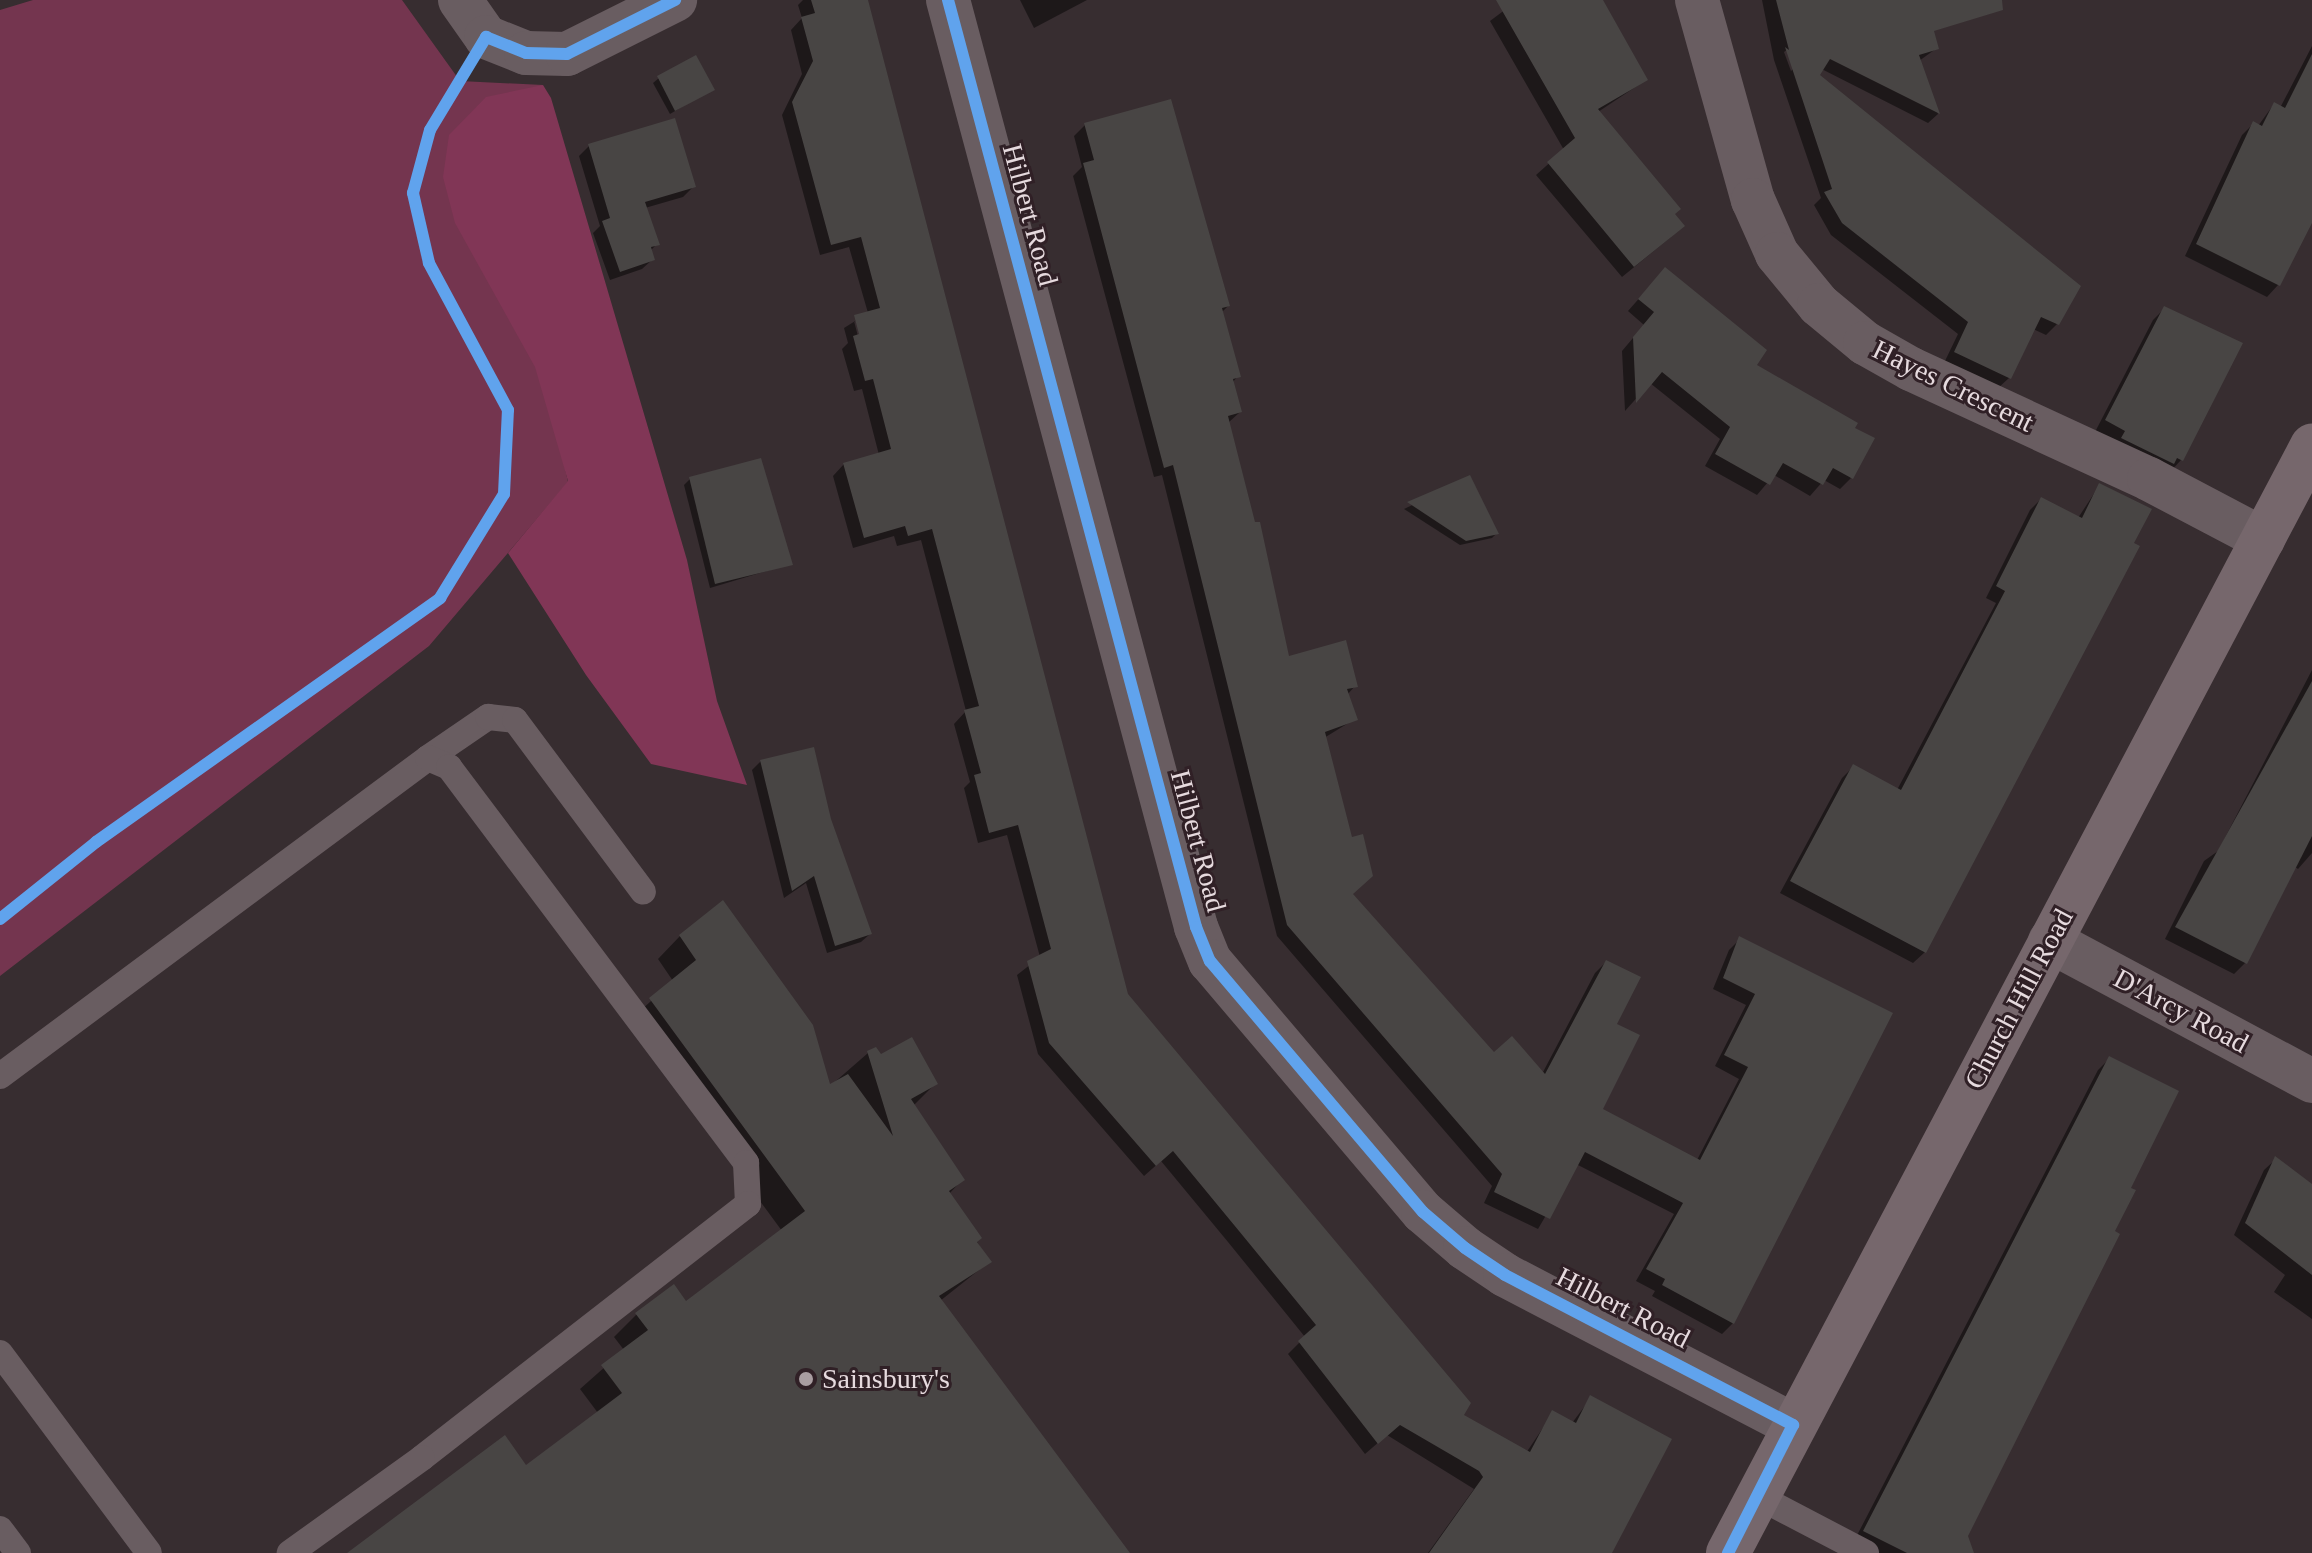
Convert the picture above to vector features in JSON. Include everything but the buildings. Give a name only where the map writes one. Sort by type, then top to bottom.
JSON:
[{"type":"street","points":[[460,0],[486,37],[526,53],[567,54],[675,0]]},
{"type":"street","name":"Hilbert Road","points":[[948,0],[1196,927],[1210,961],[1423,1212],[1465,1248],[1505,1275],[1793,1425]]},
{"type":"street","name":"Hayes Crescent","points":[[1697,0],[1753,200],[1777,254],[1819,305],[1865,343],[1911,369],[2149,479],[2263,539]]},
{"type":"street","name":"Church Hill Road","points":[[1728,1553],[2312,446]]},
{"type":"street","name":"D'Arcy Road","points":[[2050,941],[2312,1081]]},
{"type":"lane","points":[[0,1076],[428,758],[488,717],[515,720],[643,892]]},
{"type":"lane","points":[[290,1553],[422,1458],[748,1204],[746,1163],[449,767],[428,758]]},
{"type":"lane","points":[[0,1353],[149,1553]]},
{"type":"lane","points":[[1757,1496],[1866,1553]]},
{"type":"lane","points":[[0,1529],[18,1553]]},
{"type":"shaded area","points":[[33,0],[402,0],[460,81],[543,85],[495,150],[568,482],[429,646],[0,976],[0,10]]},
{"type":"shaded area","points":[[543,85],[551,98],[687,560],[717,701],[747,785],[651,764],[586,675],[508,553],[568,481],[535,367],[455,223],[443,177],[449,135],[486,97]]},
{"type":"cycle path","points":[[0,919],[96,842],[440,598],[504,494],[508,410],[429,263],[413,193],[430,130],[486,37],[526,53],[567,54],[675,0]]},
{"type":"cycle path","points":[[948,0],[1196,927],[1210,961],[1423,1212],[1465,1248],[1505,1275],[1793,1425],[1728,1553]]},
{"type":"place","name":"Sainsbury's","points":[[806,1379]]}]
